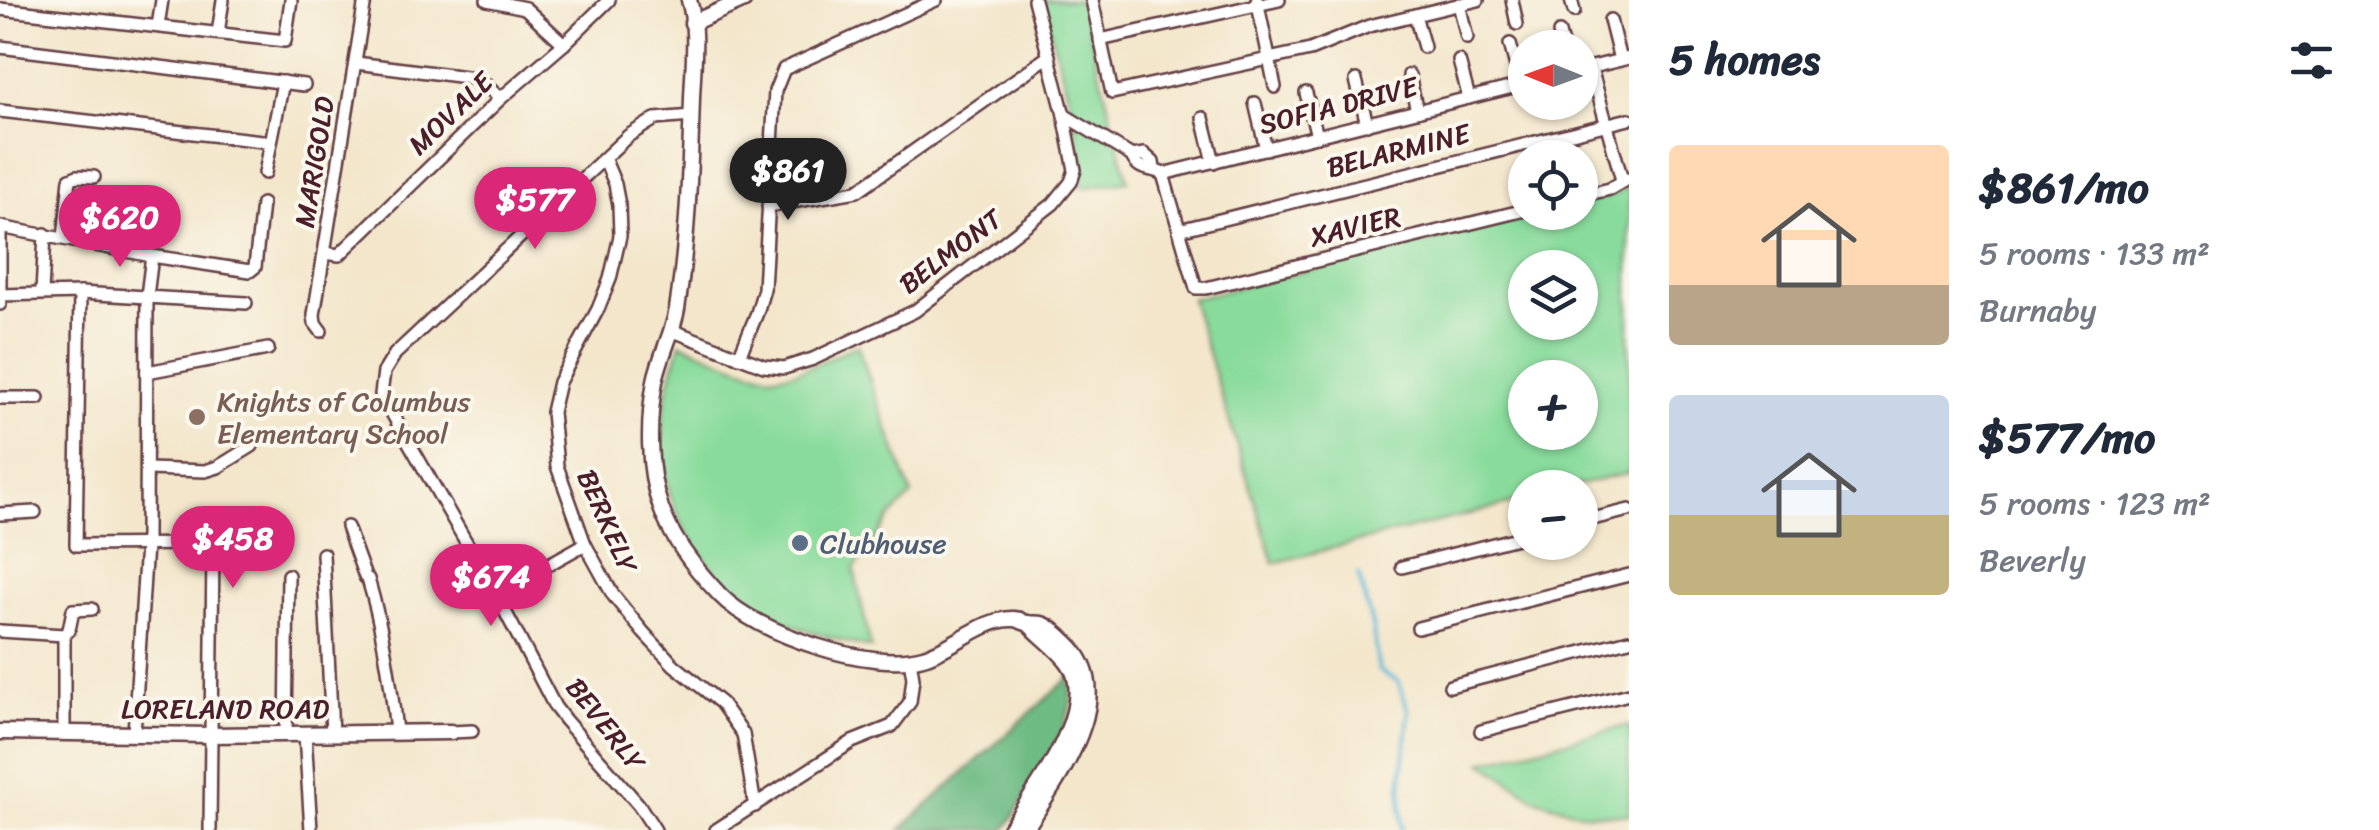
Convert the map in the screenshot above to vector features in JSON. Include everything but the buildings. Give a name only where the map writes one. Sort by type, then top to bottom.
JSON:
[{"type":"street","points":[[158,26],[162,0]]},
{"type":"street","points":[[218,33],[224,0]]},
{"type":"street","points":[[0,9],[285,41],[290,0]]},
{"type":"street","name":"MARIGOLD","points":[[320,330],[314,315],[365,0]]},
{"type":"street","points":[[487,0],[526,8],[564,44]]},
{"type":"street","name":"MOVALE","points":[[325,253],[339,255],[500,98],[609,0]]},
{"type":"street","points":[[689,0],[692,116],[682,272],[672,330],[656,378],[651,444],[661,508],[676,539],[724,599],[776,631],[810,644],[896,662],[944,649],[997,621],[1019,619],[1028,623],[1068,662],[1076,680],[1076,701],[1065,741],[1009,830]]},
{"type":"street","points":[[692,23],[744,0]]},
{"type":"street","points":[[739,356],[764,288],[775,91],[784,69],[936,0]]},
{"type":"street","name":"BELMONT","points":[[672,330],[764,366],[784,368],[813,359],[915,311],[1054,204],[1075,170],[1034,0]]},
{"type":"street","points":[[1092,0],[1112,93],[1310,50],[1369,26],[1478,0]]},
{"type":"street","points":[[1100,40],[1280,0]]},
{"type":"street","points":[[1512,0],[1516,24]]},
{"type":"street","points":[[1258,2],[1275,87]]},
{"type":"street","points":[[1460,4],[1468,38]]},
{"type":"street","points":[[1416,14],[1424,47]]},
{"type":"street","points":[[1598,66],[1624,59],[1610,20]]},
{"type":"street","points":[[0,47],[304,85]]},
{"type":"street","points":[[768,206],[857,192],[1049,56]]},
{"type":"street","points":[[1459,61],[1468,98]]},
{"type":"street","points":[[356,62],[474,78],[500,98]]},
{"type":"street","points":[[1409,75],[1417,111]]},
{"type":"street","points":[[1356,80],[1367,124]]},
{"type":"street","points":[[265,173],[282,82]]},
{"type":"street","name":"SOFIA DRIVE","points":[[1158,172],[1214,162],[1508,89]]},
{"type":"street","points":[[1306,93],[1317,136]]},
{"type":"street","points":[[1255,103],[1266,149]]},
{"type":"street","points":[[1598,103],[1626,179],[1598,192]]},
{"type":"street","points":[[0,110],[271,142]]},
{"type":"street","points":[[1064,115],[1132,156],[1137,166],[1158,172],[1180,230]]},
{"type":"street","name":"BEVERLY","points":[[655,830],[639,805],[565,720],[381,394],[384,372],[395,354],[628,136],[655,120],[692,116]]},
{"type":"street","points":[[1203,118],[1214,162]]},
{"type":"street","name":"BELARMINE","points":[[1180,230],[1629,119]]},
{"type":"street","name":"BERKELY","points":[[605,160],[620,205],[620,236],[598,309],[559,382],[552,412],[557,466],[584,544],[613,595],[674,665],[721,704],[743,734],[755,806]]},
{"type":"street","points":[[64,238],[70,179],[94,176]]},
{"type":"street","points":[[0,304],[0,227],[246,272],[254,270],[262,204]]},
{"type":"street","name":"XAVIER","points":[[1180,230],[1196,288],[1206,288],[1508,214]]},
{"type":"street","points":[[42,293],[44,234]]},
{"type":"street","points":[[134,733],[146,545],[147,296],[152,256]]},
{"type":"street","points":[[0,295],[80,293],[246,303]]},
{"type":"street","points":[[80,293],[76,545],[212,546],[210,830]]},
{"type":"street","points":[[148,372],[268,349]]},
{"type":"street","points":[[0,398],[38,398]]},
{"type":"street","points":[[148,469],[206,470],[252,446]]},
{"type":"street","points":[[1598,518],[1629,510]]},
{"type":"street","points":[[0,514],[35,512]]},
{"type":"street","points":[[346,527],[376,608],[396,732]]},
{"type":"street","points":[[1402,567],[1508,540]]},
{"type":"street","points":[[496,594],[584,544]]},
{"type":"street","points":[[323,554],[332,733]]},
{"type":"street","points":[[286,734],[288,575]]},
{"type":"street","points":[[1418,628],[1629,575]]},
{"type":"street","points":[[64,732],[64,635],[69,630],[73,610],[92,609]]},
{"type":"street","points":[[1025,830],[1076,748],[1088,701],[1088,679],[1080,655],[1046,624],[1028,623]]},
{"type":"street","points":[[0,631],[64,635]]},
{"type":"street","points":[[1450,686],[1629,640]]},
{"type":"street","points":[[716,830],[852,742],[892,726],[910,702],[910,660]]},
{"type":"street","points":[[1482,731],[1629,694]]},
{"type":"street","points":[[450,732],[472,730]]},
{"type":"street","name":"LORELAND ROAD","points":[[0,732],[450,732]]},
{"type":"street","points":[[304,734],[311,830]]},
{"type":"green space","points":[[1041,0],[1081,0],[1128,181],[1082,188],[1073,118]]},
{"type":"green space","points":[[1629,185],[1629,473],[1598,480],[1598,470],[1508,470],[1508,504],[1274,563],[1191,299],[1508,222],[1508,230],[1598,230],[1598,199],[1614,195]]},
{"type":"green space","points":[[681,343],[742,368],[777,375],[808,368],[857,345],[912,495],[891,516],[854,569],[871,648],[797,627],[745,601],[730,589],[688,535],[675,509],[663,456],[666,400]]},
{"type":"green space","points":[[1070,677],[1072,701],[1060,743],[1005,830],[900,830]]},
{"type":"green space","points":[[1629,725],[1629,815],[1580,813],[1534,798],[1483,762]]},
{"type":"waterway","points":[[1358,574],[1379,671],[1398,681],[1409,712],[1401,788],[1402,830]]},
{"type":"place","name":"Knights of Columbus Elementary School","points":[[197,417]]},
{"type":"place","name":"Clubhouse","points":[[800,543]]}]
